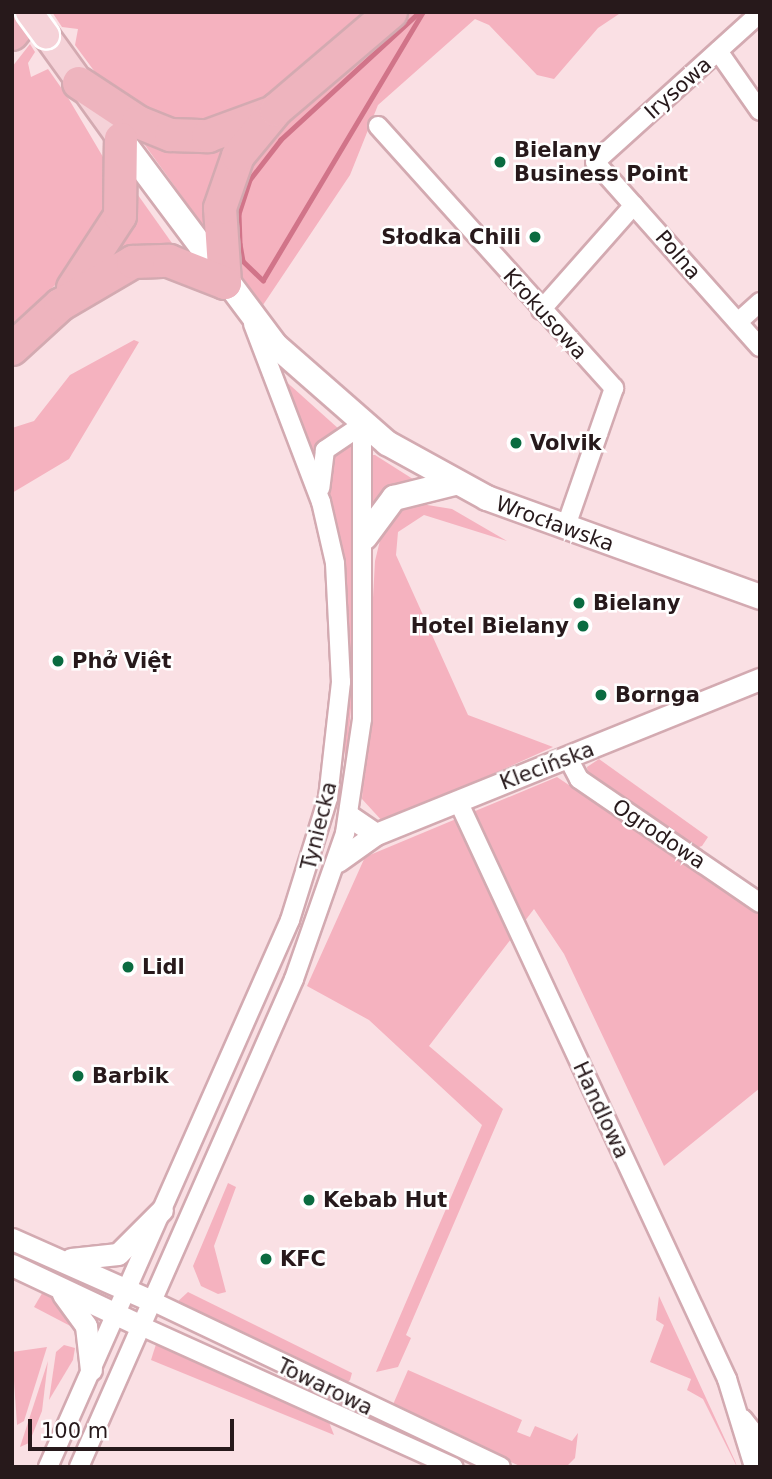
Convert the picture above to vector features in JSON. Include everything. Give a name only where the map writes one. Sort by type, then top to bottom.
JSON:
[{"type":"highway","points":[[12,349],[60,306],[107,273],[142,260],[175,262],[225,284],[220,223],[226,180],[276,110],[391,12]]},
{"type":"highway","points":[[12,34],[35,20]]},
{"type":"highway","points":[[79,83],[138,122],[183,136],[222,133],[276,110]]},
{"type":"highway","points":[[60,306],[120,216],[121,139]]},
{"type":"main road","points":[[35,20],[121,139]]},
{"type":"main road","name":"Wrocławska","points":[[121,139],[249,314],[312,383],[362,425],[454,483],[565,529],[760,597]]},
{"type":"main road","points":[[365,537],[394,498],[454,483]]},
{"type":"street","name":"Irysowa","points":[[595,162],[760,13]]},
{"type":"street","points":[[718,51],[760,111]]},
{"type":"street","name":"Krokusowa","points":[[378,126],[614,388],[565,529]]},
{"type":"street","name":"Polna","points":[[595,162],[760,347]]},
{"type":"street","points":[[541,310],[634,205]]},
{"type":"street","points":[[738,322],[760,302]]},
{"type":"street","name":"Tyniecka","points":[[48,1467],[290,920],[328,798],[341,622],[321,502],[249,314]]},
{"type":"street","points":[[321,502],[318,470],[326,450],[362,425]]},
{"type":"street","name":"Tyniecka","points":[[79,1467],[294,979],[338,861],[349,816],[362,719],[365,537],[362,425]]},
{"type":"street","name":"Klecińska","points":[[338,861],[376,834],[760,679]]},
{"type":"street","name":"Ogrodowa","points":[[568,758],[579,779],[760,903]]},
{"type":"street","name":"Handlowa","points":[[458,801],[743,1419],[754,1467]]},
{"type":"street","points":[[349,816],[376,834]]},
{"type":"street","points":[[63,1257],[97,1260],[118,1254],[162,1210]]},
{"type":"street","points":[[12,1239],[63,1257],[152,1301]]},
{"type":"street","points":[[12,1265],[141,1326]]},
{"type":"street","points":[[50,1285],[77,1308],[86,1326],[91,1370]]},
{"type":"street","name":"Towarowa","points":[[152,1301],[501,1467]]},
{"type":"street","name":"Towarowa","points":[[141,1326],[454,1467]]},
{"type":"street","name":"Handlowa","points":[[743,1419],[760,1441]]},
{"type":"shaded area","points":[[52,12],[376,12],[281,93],[181,129],[109,91],[75,45],[78,29],[62,27]]},
{"type":"shaded area","points":[[407,12],[622,12],[598,28],[554,79],[537,75],[489,25],[475,19],[378,105],[350,175],[263,305],[237,270],[228,200],[271,130]]},
{"type":"shaded area","points":[[30,44],[35,52],[28,63],[31,77],[48,69],[67,96],[106,162],[113,201],[72,270],[12,324],[12,67]]},
{"type":"shaded area","points":[[134,130],[234,137],[207,231]]},
{"type":"shaded area","points":[[133,188],[179,253],[109,263]]},
{"type":"shaded area","points":[[134,340],[139,342],[69,459],[12,493],[12,428],[34,421],[70,375]]},
{"type":"shaded area","points":[[281,377],[340,430],[315,456],[312,455]]},
{"type":"shaded area","points":[[348,443],[354,445],[354,671],[344,794],[348,608],[326,488],[332,454]]},
{"type":"shaded area","points":[[375,455],[416,481],[373,502]]},
{"type":"shaded area","points":[[409,502],[452,509],[507,541],[424,515],[398,532],[396,555],[468,715],[553,747],[384,823],[362,799],[375,561],[385,520]]},
{"type":"shaded area","points":[[599,759],[708,837],[702,846],[693,849],[588,775],[587,767]]},
{"type":"shaded area","points":[[557,777],[760,914],[760,1088],[664,1166],[564,954],[534,909],[429,1046],[503,1109],[406,1335],[411,1338],[398,1367],[376,1372],[482,1125],[369,1020],[307,986],[365,857]]},
{"type":"shaded area","points":[[228,1183],[236,1187],[214,1246],[226,1292],[218,1294],[201,1286],[193,1266]]},
{"type":"shaded area","points":[[44,1290],[59,1300],[78,1330],[34,1307]]},
{"type":"shaded area","points":[[188,1292],[352,1373],[350,1380],[344,1386],[175,1304]]},
{"type":"shaded area","points":[[659,1296],[737,1467],[703,1399],[687,1390],[691,1379],[650,1362],[664,1325],[656,1320]]},
{"type":"shaded area","points":[[157,1341],[327,1417],[334,1435],[151,1360]]},
{"type":"shaded area","points":[[64,1345],[75,1348],[73,1360],[49,1400],[56,1352]]},
{"type":"shaded area","points":[[47,1347],[24,1421],[17,1425],[12,1352]]},
{"type":"shaded area","points":[[48,1361],[42,1411],[29,1443],[20,1447]]},
{"type":"shaded area","points":[[408,1370],[522,1420],[517,1432],[530,1437],[535,1426],[572,1441],[578,1433],[575,1458],[566,1467],[522,1467],[391,1409]]},
{"type":"waterway","points":[[420,12],[281,140],[250,180],[239,214],[240,244],[243,261],[263,280],[423,12]]},
{"type":"place","name":"Bielany Business Point","points":[[500,162]]},
{"type":"place","name":"Słodka Chili","points":[[535,237]]},
{"type":"place","name":"Volvik","points":[[516,443]]},
{"type":"place","name":"Bielany","points":[[579,603]]},
{"type":"place","name":"Hotel Bielany","points":[[583,626]]},
{"type":"place","name":"Phở Việt","points":[[58,661]]},
{"type":"place","name":"Bornga","points":[[601,695]]},
{"type":"place","name":"Lidl","points":[[128,967]]},
{"type":"place","name":"Barbik","points":[[78,1076]]},
{"type":"place","name":"Kebab Hut","points":[[309,1200]]},
{"type":"place","name":"KFC","points":[[266,1259]]}]
